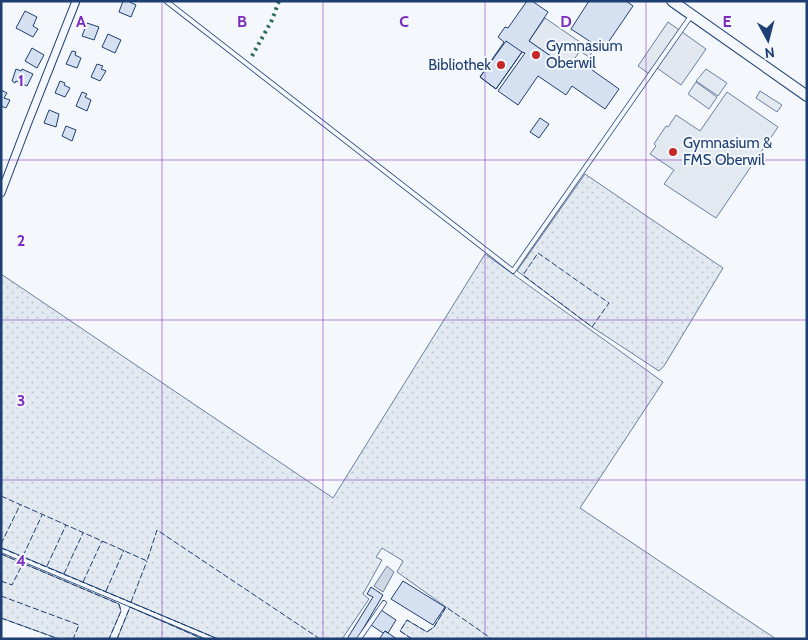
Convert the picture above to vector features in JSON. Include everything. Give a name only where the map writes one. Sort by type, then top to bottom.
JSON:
[{"type":"street","points":[[1,193],[26,124],[76,1]]},
{"type":"street","points":[[672,1],[807,96]]},
{"type":"lane","points":[[166,1],[513,271],[692,14]]},
{"type":"lane","points":[[1,550],[212,639]]},
{"type":"lane","points":[[359,639],[384,603]]},
{"type":"shaded area","points":[[545,18],[593,51],[589,57],[580,51],[568,68],[529,41]]},
{"type":"shaded area","points":[[668,22],[706,49],[681,85],[657,68],[652,76],[638,66]]},
{"type":"shaded area","points":[[706,69],[727,83],[718,96],[696,81]]},
{"type":"shaded area","points":[[696,82],[717,97],[709,109],[688,94]]},
{"type":"shaded area","points":[[760,91],[782,105],[777,112],[756,98]]},
{"type":"shaded area","points":[[727,92],[778,127],[716,218],[664,184],[674,170],[650,154],[666,126],[668,127],[676,115],[700,131]]},
{"type":"shaded area","points":[[585,174],[723,268],[664,366],[659,371],[592,327],[517,271]]},
{"type":"shaded area","points":[[485,254],[663,382],[580,508],[776,639],[412,639],[400,631],[407,620],[427,632],[434,627],[446,607],[397,572],[403,561],[382,548],[376,557],[382,560],[363,594],[369,599],[342,639],[218,639],[1,548],[1,274],[333,498]]},
{"type":"shaded area","points":[[1,554],[119,604],[121,611],[109,639],[59,639],[1,618]]},
{"type":"shaded area","points":[[387,566],[394,572],[383,592],[374,586]]},
{"type":"shaded area","points":[[130,607],[203,639],[117,639]]},
{"type":"building","points":[[123,1],[136,5],[131,17],[119,12]]},
{"type":"building","name":"Gymnasium Oberwil","points":[[527,1],[532,1],[548,12],[529,41],[571,70],[578,60],[619,89],[605,109],[572,86],[566,95],[538,76],[518,105],[498,91],[525,53],[522,52],[496,89],[480,77],[504,42],[498,37],[505,27],[508,28]]},
{"type":"building","points":[[589,1],[626,1],[633,6],[603,50],[571,29]]},
{"type":"building","points":[[25,11],[37,17],[33,26],[38,29],[33,37],[16,28]]},
{"type":"building","points":[[87,23],[99,27],[94,40],[82,36]]},
{"type":"building","points":[[108,34],[121,40],[115,53],[102,47]]},
{"type":"building","name":"Bibliothek","points":[[506,41],[522,52],[496,89],[480,77]]},
{"type":"building","points":[[32,48],[44,55],[37,68],[25,61]]},
{"type":"building","points":[[72,51],[76,52],[75,55],[81,58],[77,68],[66,64]]},
{"type":"building","points":[[97,64],[103,66],[101,69],[106,71],[100,81],[91,77]]},
{"type":"building","points":[[16,69],[21,71],[22,69],[33,74],[27,86],[12,81]]},
{"type":"building","points":[[60,81],[70,88],[65,97],[55,93]]},
{"type":"building","points":[[1,90],[7,93],[4,98],[10,100],[6,108],[1,106]]},
{"type":"building","points":[[82,92],[87,94],[85,97],[91,100],[87,111],[76,106]]},
{"type":"building","points":[[49,110],[59,114],[56,127],[44,123]]},
{"type":"building","points":[[540,118],[549,124],[539,138],[530,132]]},
{"type":"building","points":[[66,126],[76,130],[72,141],[62,136]]},
{"type":"building","points":[[403,581],[445,607],[433,625],[391,599]]},
{"type":"building","points":[[371,587],[383,595],[357,639],[347,639],[373,597],[367,594]]},
{"type":"building","points":[[381,610],[396,620],[388,633],[385,631],[383,633],[371,625]]},
{"type":"building","points":[[385,631],[397,639],[379,639]]},
{"type":"hedge","points":[[252,56],[272,20],[279,1]]},
{"type":"fence","points":[[538,253],[609,303],[592,327],[523,275],[538,253]]},
{"type":"fence","points":[[1,496],[147,561],[157,530],[320,639]]},
{"type":"fence","points":[[1,544],[20,505]]},
{"type":"fence","points":[[23,556],[42,515]]},
{"type":"fence","points":[[47,566],[66,525]]},
{"type":"fence","points":[[64,574],[83,533]]},
{"type":"fence","points":[[83,582],[102,541]]},
{"type":"fence","points":[[1,548],[218,639]]},
{"type":"fence","points":[[106,591],[124,550]]},
{"type":"fence","points":[[1,554],[119,604],[121,611],[109,639]]},
{"type":"fence","points":[[131,602],[147,561]]},
{"type":"fence","points":[[1,581],[12,585],[23,563]]},
{"type":"fence","points":[[1,596],[79,625],[73,639]]},
{"type":"fence","points":[[117,639],[130,607],[203,639]]},
{"type":"fence","points":[[412,639],[400,631],[407,620],[427,632],[434,627],[446,607],[492,639]]},
{"type":"fence","points":[[1,618],[59,639]]},
{"type":"place","name":"Gymnasium Oberwil","points":[[536,55]]},
{"type":"place","name":"Bibliothek","points":[[501,65]]},
{"type":"place","name":"Gymnasium & FMS Oberwil","points":[[673,152]]}]
